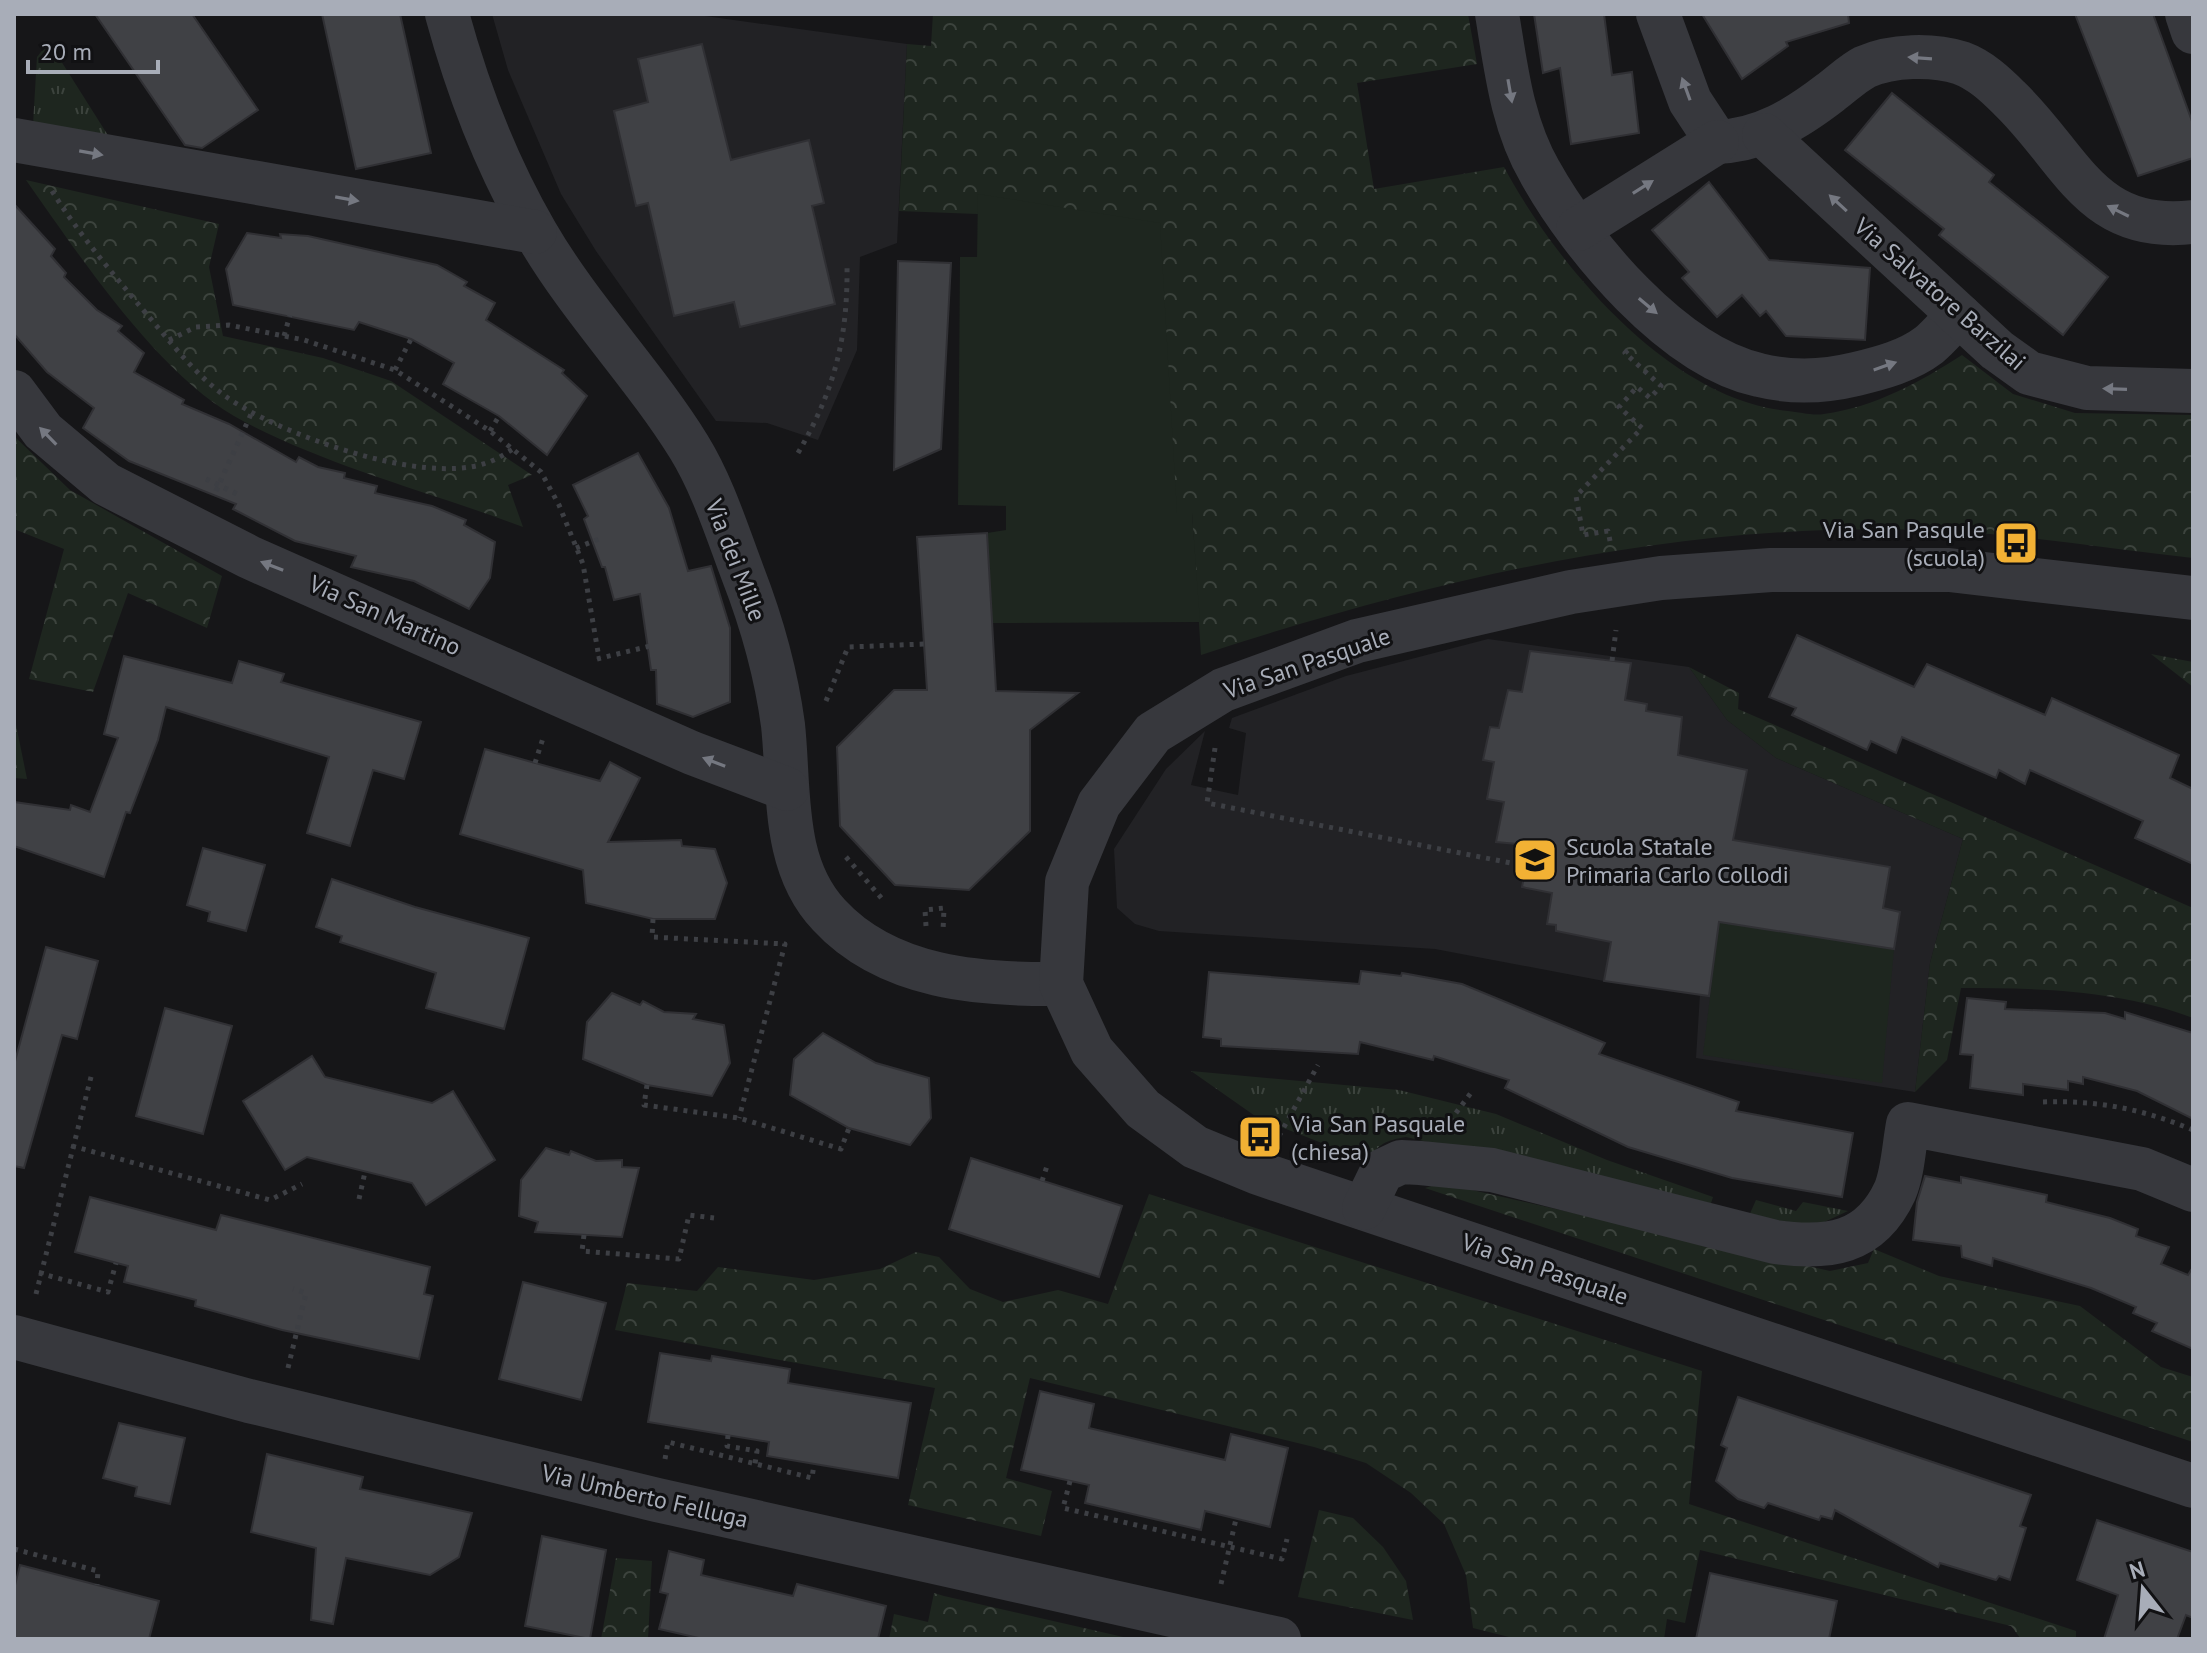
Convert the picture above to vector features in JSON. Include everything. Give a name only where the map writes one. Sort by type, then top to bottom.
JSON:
[{"type":"street","name":"Via dei Mille","points":[[447,14],[477,113],[535,232],[690,449],[721,517],[771,658],[783,724],[792,836],[803,877],[829,915],[863,942],[912,969],[1004,985],[1061,984]]},
{"type":"street","points":[[1497,14],[1514,109],[1539,171],[1578,229],[1634,295],[1686,340],[1756,375],[1800,382],[1875,369],[1906,358],[1929,345],[1959,315]]},
{"type":"street","points":[[1658,14],[1690,101],[1717,142]]},
{"type":"street","points":[[2187,14],[2193,32]]},
{"type":"street","points":[[1578,229],[1717,142],[1764,135],[1815,104],[1865,67],[1911,56],[1960,63],[1988,78],[2018,107],[2081,184],[2112,212],[2145,223],[2193,222]]},
{"type":"street","name":"Via Salvatore Barzilai","points":[[1764,135],[1959,315],[2029,373],[2087,388],[2193,391]]},
{"type":"street","points":[[14,140],[535,232]]},
{"type":"street","name":"Via San Martino","points":[[14,392],[57,445],[106,484],[249,557],[692,753],[787,789]]},
{"type":"street","name":"Via San Pasquale","points":[[2193,598],[1949,570],[1771,570],[1661,578],[1571,592],[1357,641],[1223,690],[1153,733],[1099,804],[1067,882],[1061,984],[1092,1051],[1143,1109],[1195,1147],[1258,1173],[2193,1486]]},
{"type":"street","points":[[1364,1208],[1382,1171],[1401,1162],[1420,1163],[1492,1170],[1775,1242],[1815,1248],[1844,1241],[1871,1227],[1895,1190],[1908,1124],[2142,1169],[2193,1190]]},
{"type":"street","name":"Via Umberto Felluga","points":[[14,1337],[249,1401],[642,1496],[1279,1639]]},
{"type":"path","points":[[46,183],[105,265],[193,368],[226,396],[252,412],[344,451],[407,464],[471,466],[487,463],[513,449]]},
{"type":"path","points":[[798,453],[826,398],[840,360],[848,313],[847,264]]},
{"type":"path","points":[[284,336],[290,315]]},
{"type":"path","points":[[169,340],[196,327],[229,325],[284,336],[395,370],[490,431],[541,472],[583,564],[599,658]]},
{"type":"path","points":[[395,370],[411,339]]},
{"type":"path","points":[[1597,546],[1610,544],[1608,531],[1583,535],[1576,496],[1642,428],[1619,407],[1637,387],[1650,398],[1661,386],[1625,353]]},
{"type":"path","points":[[214,495],[252,412]]},
{"type":"path","points":[[490,431],[499,416]]},
{"type":"path","points":[[206,479],[241,496]]},
{"type":"path","points":[[576,548],[599,539]]},
{"type":"path","points":[[1612,661],[1616,624]]},
{"type":"path","points":[[822,712],[848,647],[924,644]]},
{"type":"path","points":[[587,661],[654,645]]},
{"type":"path","points":[[1215,742],[1207,803],[1526,866]]},
{"type":"path","points":[[845,856],[895,913]]},
{"type":"path","points":[[925,910],[944,908],[943,938]]},
{"type":"path","points":[[653,919],[652,937],[785,944],[739,1118]]},
{"type":"path","points":[[1275,1144],[1318,1065]]},
{"type":"path","points":[[43,1296],[34,1293],[92,1073]]},
{"type":"path","points":[[647,1085],[644,1105],[739,1118],[841,1149],[849,1128]]},
{"type":"path","points":[[72,1146],[270,1200],[302,1184]]},
{"type":"path","points":[[1042,1181],[1048,1163]]},
{"type":"path","points":[[359,1199],[365,1172]]},
{"type":"path","points":[[584,1235],[582,1251],[679,1259],[689,1215],[714,1218]]},
{"type":"path","points":[[39,1273],[108,1292],[116,1263]]},
{"type":"path","points":[[289,1363],[306,1293],[293,1289]]},
{"type":"path","points":[[728,1435],[727,1446],[757,1451],[755,1464]]},
{"type":"path","points":[[663,1471],[668,1442],[812,1478],[814,1464]]},
{"type":"path","points":[[1070,1481],[1063,1508],[1282,1559],[1287,1539]]},
{"type":"path","points":[[1220,1588],[1236,1519]]},
{"type":"path","points":[[14,1549],[98,1571],[97,1585]]},
{"type":"shaded area","points":[[492,14],[691,14],[907,44],[897,243],[860,257],[857,350],[818,440],[767,423],[716,421],[596,251],[561,194],[508,70]]},
{"type":"shaded area","name":"Scuola Statale Primaria Carlo Collodi","points":[[1488,639],[1689,667],[1727,720],[1776,758],[1963,839],[1930,963],[1915,1092],[1696,1058],[1700,994],[1604,981],[1435,949],[1159,931],[1135,924],[1117,908],[1114,849],[1166,769],[1205,731],[1191,785],[1238,795],[1246,733],[1229,728],[1232,718],[1346,676]]},
{"type":"green space","points":[[933,14],[1468,14],[1477,64],[1357,83],[1374,189],[1504,167],[1554,245],[1586,285],[1622,322],[1660,355],[1701,382],[1744,401],[1811,414],[1843,411],[1896,392],[1962,355],[2013,394],[2075,413],[2193,415],[2193,558],[1946,531],[1851,529],[1757,534],[1662,544],[1475,578],[1382,601],[1201,655],[1192,514],[1177,514],[978,194],[978,214],[899,211],[907,44],[931,46]]},
{"type":"green space","points":[[49,42],[109,137],[33,125],[37,57]]},
{"type":"green space","points":[[26,180],[219,224],[209,267],[223,336],[323,358],[391,381],[532,475],[508,485],[523,527],[302,449],[234,416],[205,396],[147,341],[120,309]]},
{"type":"green space","points":[[978,194],[1160,223],[1177,513],[1192,513],[1200,622],[992,623],[987,533],[1006,530],[1006,506],[958,505],[960,257],[977,257]]},
{"type":"green space","points":[[14,436],[70,490],[222,576],[207,628],[128,593],[93,692],[29,679],[64,549],[14,529]]},
{"type":"green space","points":[[2151,654],[2193,662],[2193,687]]},
{"type":"green space","points":[[1689,667],[1739,693],[1738,709],[2193,908],[2193,1018],[2137,1002],[2079,992],[1961,988],[1947,1060],[1915,1092],[1930,963],[1963,839],[1776,758],[1727,720]]},
{"type":"green space","points":[[14,715],[27,779],[14,778]]},
{"type":"green space","points":[[1719,922],[1894,949],[1882,1083],[1703,1055]]},
{"type":"green space","points":[[1191,1071],[1399,1090],[1496,1114],[1607,1160],[1713,1197],[1710,1206],[1406,1137],[1383,1144],[1368,1161],[1258,1118]]},
{"type":"green space","points":[[1441,1183],[1830,1271],[1868,1263],[1874,1249],[1939,1276],[2080,1306],[2161,1367],[2193,1377],[2193,1442],[1425,1188]]},
{"type":"green space","points":[[1149,1194],[1702,1371],[1689,1504],[2076,1631],[2076,1639],[2021,1639],[2011,1626],[1700,1550],[1685,1623],[1667,1619],[1664,1639],[1517,1639],[1473,1628],[1466,1575],[1444,1524],[1411,1493],[1366,1463],[1314,1447],[1030,1378],[1006,1478],[1052,1491],[1041,1536],[908,1505],[935,1388],[615,1330],[627,1283],[697,1291],[718,1267],[814,1280],[880,1269],[916,1252],[939,1257],[970,1289],[1003,1302],[1058,1290],[1108,1304]]},
{"type":"green space","points":[[1756,1200],[1796,1211],[1803,1202],[1848,1211],[1818,1225],[1748,1218]]},
{"type":"green space","points":[[1319,1510],[1353,1518],[1383,1547],[1406,1581],[1413,1620],[1298,1597]]},
{"type":"green space","points":[[616,1558],[652,1561],[648,1639],[601,1639]]},
{"type":"green space","points":[[934,1593],[1132,1639],[889,1639],[894,1614],[928,1622]]},
{"type":"building","points":[[95,14],[192,14],[258,110],[202,148],[185,145]]},
{"type":"building","points":[[322,14],[400,14],[431,153],[356,169]]},
{"type":"building","points":[[1534,14],[1604,14],[1612,75],[1632,72],[1639,133],[1571,144],[1560,68],[1543,73]]},
{"type":"building","points":[[1702,14],[1848,14],[1849,23],[1786,42],[1788,46],[1742,79]]},
{"type":"building","points":[[2075,14],[2153,14],[2193,124],[2193,158],[2138,176]]},
{"type":"building","points":[[702,44],[731,160],[809,140],[824,203],[812,206],[835,304],[740,327],[734,302],[674,316],[648,203],[636,206],[614,111],[648,102],[638,59]]},
{"type":"building","points":[[1892,93],[1994,175],[1989,182],[2108,277],[2063,335],[1939,235],[1944,229],[1845,150]]},
{"type":"building","points":[[1709,182],[1769,260],[1870,268],[1865,340],[1786,336],[1766,311],[1760,316],[1742,295],[1717,317],[1682,278],[1689,272],[1652,230]]},
{"type":"building","points":[[14,204],[55,249],[51,256],[66,273],[64,277],[97,310],[122,326],[118,331],[144,353],[134,372],[184,400],[182,404],[229,424],[296,462],[299,457],[318,467],[345,473],[344,478],[377,486],[375,493],[432,506],[466,520],[464,525],[495,542],[490,578],[469,609],[414,581],[351,567],[356,556],[295,541],[233,509],[236,504],[129,461],[83,428],[94,408],[47,372],[14,334]]},
{"type":"building","points":[[247,233],[281,238],[280,234],[308,236],[437,265],[467,282],[464,286],[495,303],[486,320],[564,370],[562,373],[587,396],[547,455],[499,416],[443,384],[454,363],[411,339],[359,322],[354,330],[233,305],[226,269]]},
{"type":"building","points":[[898,261],[951,263],[941,449],[894,470]]},
{"type":"building","points":[[638,453],[669,508],[688,571],[711,566],[730,628],[730,702],[693,717],[657,704],[656,670],[651,670],[640,594],[614,600],[605,567],[602,567],[584,519],[588,516],[573,485]]},
{"type":"building","points":[[987,533],[996,691],[1078,693],[1030,730],[1030,831],[969,890],[895,885],[840,826],[837,747],[894,690],[927,690],[917,537]]},
{"type":"building","points":[[1797,635],[1914,687],[1927,664],[2045,715],[2052,698],[2179,755],[2170,778],[2193,789],[2193,864],[2135,838],[2143,821],[2030,770],[2025,784],[1999,770],[1996,778],[1902,737],[1896,753],[1871,741],[1867,750],[1792,715],[1796,708],[1769,697]]},
{"type":"building","points":[[1530,651],[1631,663],[1625,700],[1647,704],[1646,711],[1682,717],[1678,755],[1747,770],[1733,840],[1890,867],[1883,908],[1900,912],[1894,949],[1719,922],[1709,996],[1604,981],[1611,942],[1556,931],[1556,925],[1547,924],[1552,893],[1522,887],[1530,845],[1496,842],[1504,802],[1487,799],[1494,762],[1483,760],[1490,727],[1499,728],[1508,690],[1522,692]]},
{"type":"building","points":[[124,656],[232,683],[239,661],[284,674],[281,682],[421,722],[404,779],[373,770],[350,846],[307,833],[329,757],[166,707],[158,740],[130,813],[126,812],[104,877],[14,846],[14,802],[70,810],[71,805],[90,812],[118,738],[104,734]]},
{"type":"building","points":[[485,749],[600,781],[610,762],[640,778],[608,842],[681,840],[682,846],[715,849],[727,883],[715,919],[653,919],[586,903],[583,870],[460,834]]},
{"type":"building","points":[[203,848],[265,865],[246,931],[208,921],[210,912],[187,905]]},
{"type":"building","points":[[332,879],[415,907],[529,938],[504,1029],[426,1008],[436,973],[340,942],[342,936],[316,927]]},
{"type":"building","points":[[46,947],[98,961],[77,1039],[62,1035],[24,1168],[14,1166],[14,1065]]},
{"type":"building","points":[[1361,971],[1401,976],[1402,973],[1462,984],[1605,1043],[1599,1054],[1739,1102],[1736,1111],[1853,1133],[1842,1197],[1732,1178],[1628,1147],[1505,1088],[1509,1080],[1434,1056],[1433,1060],[1360,1042],[1358,1054],[1221,1046],[1221,1039],[1203,1037],[1209,972],[1359,984]]},
{"type":"building","points":[[612,993],[640,1005],[643,1001],[664,1012],[696,1014],[693,1019],[724,1025],[730,1063],[712,1096],[647,1085],[583,1059],[587,1022]]},
{"type":"building","points":[[1967,998],[2006,1002],[2005,1009],[2105,1013],[2125,1019],[2125,1012],[2193,1033],[2193,1119],[2137,1091],[2083,1077],[2083,1084],[2068,1081],[2068,1090],[2023,1084],[2023,1095],[1970,1088],[1973,1055],[1960,1054]]},
{"type":"building","points":[[165,1008],[232,1026],[203,1134],[136,1116]]},
{"type":"building","points":[[823,1033],[876,1063],[929,1078],[931,1118],[910,1145],[849,1128],[790,1095],[794,1059]]},
{"type":"building","points":[[312,1056],[325,1077],[432,1103],[453,1091],[495,1160],[426,1205],[412,1183],[307,1157],[285,1170],[243,1101]]},
{"type":"building","points":[[546,1148],[569,1155],[571,1151],[596,1161],[622,1160],[622,1167],[639,1168],[622,1237],[535,1232],[538,1222],[519,1216],[521,1180]]},
{"type":"building","points":[[971,1158],[1122,1206],[1099,1277],[949,1229]]},
{"type":"building","points":[[1925,1176],[1961,1183],[1961,1177],[2047,1195],[2046,1202],[2110,1218],[2138,1229],[2136,1236],[2169,1247],[2161,1264],[2188,1275],[2193,1267],[2193,1349],[2152,1331],[2157,1323],[2133,1313],[2136,1307],[2091,1288],[1993,1258],[1992,1266],[1962,1257],[1961,1246],[1913,1240],[1917,1202]]},
{"type":"building","points":[[90,1197],[216,1230],[221,1215],[430,1267],[424,1294],[433,1296],[419,1359],[282,1330],[195,1306],[196,1300],[124,1282],[128,1266],[75,1252]]},
{"type":"building","points":[[523,1282],[606,1303],[581,1400],[499,1379]]},
{"type":"building","points":[[660,1353],[711,1361],[712,1356],[790,1369],[788,1383],[911,1403],[898,1478],[767,1456],[769,1442],[648,1422]]},
{"type":"building","points":[[1040,1391],[1094,1404],[1089,1428],[1225,1460],[1231,1434],[1288,1448],[1270,1527],[1205,1511],[1201,1530],[1085,1503],[1089,1485],[1021,1470]]},
{"type":"building","points":[[1738,1397],[2031,1495],[2020,1526],[2026,1528],[2010,1580],[1999,1576],[1996,1580],[1940,1563],[1938,1567],[1835,1510],[1832,1519],[1821,1516],[1819,1520],[1768,1503],[1764,1508],[1738,1499],[1716,1481],[1727,1448],[1721,1445]]},
{"type":"building","points":[[119,1423],[185,1438],[170,1504],[135,1496],[137,1487],[103,1478]]},
{"type":"building","points":[[267,1454],[363,1477],[360,1489],[472,1513],[459,1557],[430,1575],[346,1558],[333,1624],[311,1620],[316,1548],[251,1532]]},
{"type":"building","points":[[2097,1520],[2193,1552],[2193,1618],[2186,1615],[2177,1639],[2104,1639],[2118,1595],[2077,1580]]},
{"type":"building","points":[[542,1536],[606,1550],[590,1639],[525,1626]]},
{"type":"building","points":[[669,1551],[704,1560],[701,1575],[793,1596],[797,1584],[886,1606],[878,1639],[703,1639],[659,1629],[668,1594],[660,1592]]},
{"type":"building","points":[[20,1565],[159,1601],[149,1639],[14,1639],[14,1589]]},
{"type":"building","points":[[1710,1573],[1837,1601],[1829,1639],[1696,1639]]},
{"type":"place","name":"Via San Pasqule (scuola)","points":[[2016,543]]},
{"type":"place","name":"Scuola Statale Primaria Carlo Collodi","points":[[1535,860]]},
{"type":"place","name":"Via San Pasquale (chiesa)","points":[[1260,1137]]}]
